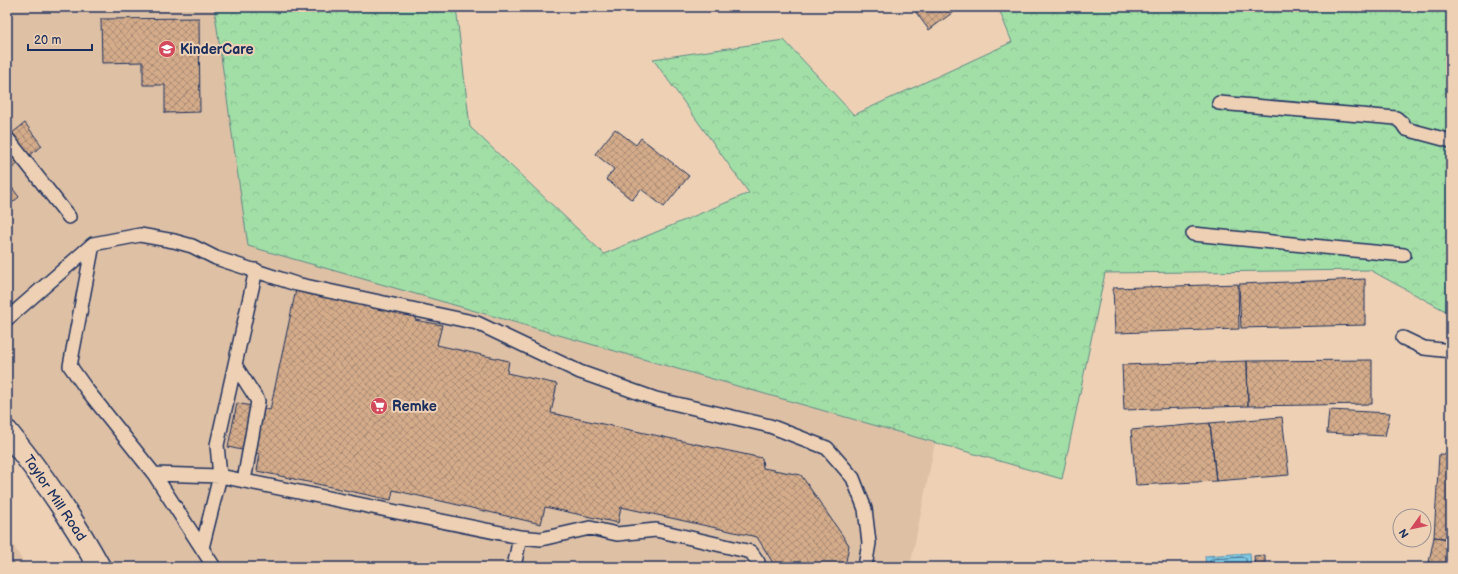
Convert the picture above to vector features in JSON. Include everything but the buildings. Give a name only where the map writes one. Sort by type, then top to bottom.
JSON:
[{"type":"street","name":"Taylor Mill Road","points":[[7,432],[67,512],[99,567]]},
{"type":"lane","points":[[1219,103],[1396,118],[1406,129],[1451,141]]},
{"type":"lane","points":[[7,138],[69,217]]},
{"type":"lane","points":[[1193,234],[1404,255]]},
{"type":"lane","points":[[7,319],[93,244],[140,235],[180,242],[192,246],[216,258],[296,284],[477,323],[580,372],[656,399],[770,426],[827,448],[852,478],[865,509],[869,542],[865,567]]},
{"type":"lane","points":[[93,244],[70,366],[86,390],[154,474],[214,567]]},
{"type":"lane","points":[[202,548],[220,476],[217,445],[256,270]]},
{"type":"lane","points":[[1403,338],[1424,348],[1451,351]]},
{"type":"lane","points":[[235,365],[258,401],[244,481]]},
{"type":"lane","points":[[154,474],[220,476],[520,537],[540,539],[590,528],[617,534],[656,530],[751,552],[758,562],[757,567]]},
{"type":"lane","points":[[514,567],[520,537]]},
{"type":"shaded area","points":[[7,7],[214,7],[248,246],[935,443],[910,567],[99,567],[7,432]]},
{"type":"shaded area","points":[[7,534],[26,567],[7,567]]},
{"type":"green space","points":[[214,7],[456,7],[470,127],[604,254],[749,193],[653,59],[784,40],[854,115],[1012,42],[998,7],[1451,7],[1451,314],[1370,270],[1105,273],[1062,479],[248,246]]},
{"type":"water","points":[[1250,553],[1251,567],[1206,567],[1205,556]]},
{"type":"place","name":"KinderCare","points":[[167,49]]},
{"type":"place","name":"Remke","points":[[379,406]]}]
